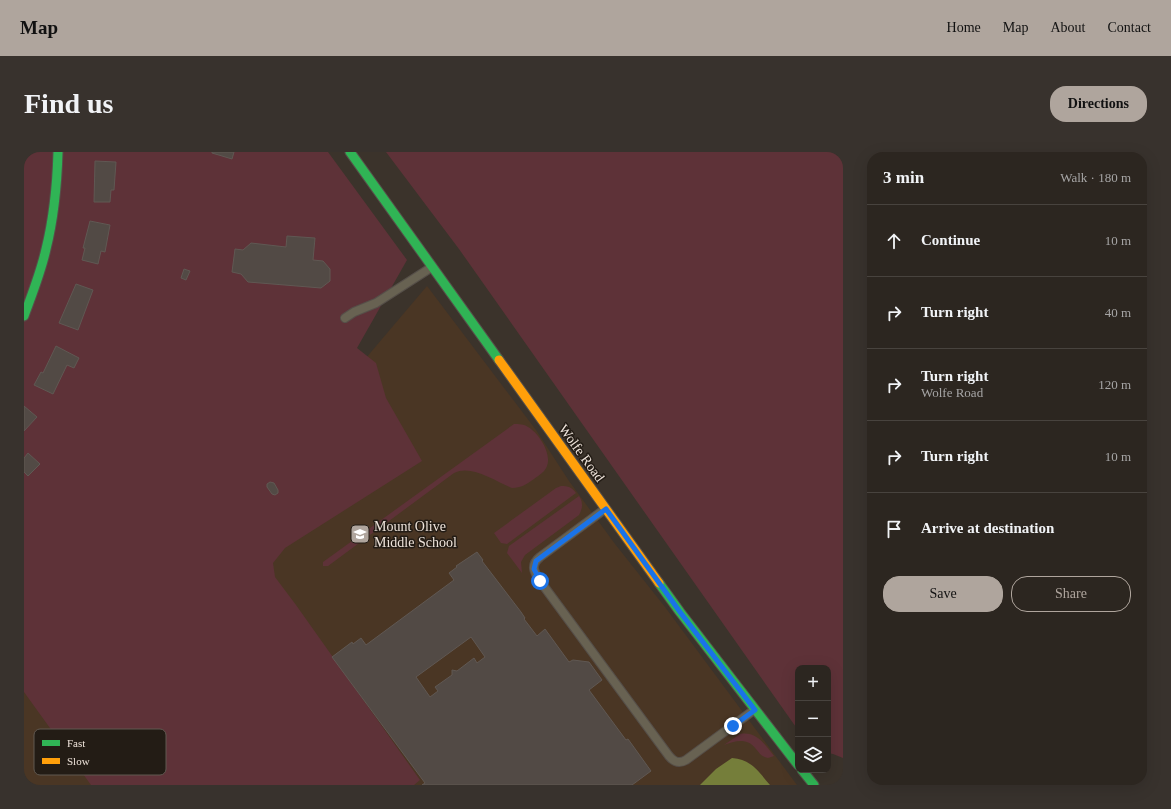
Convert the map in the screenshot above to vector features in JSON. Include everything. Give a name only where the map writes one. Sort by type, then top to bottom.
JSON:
[{"type":"main road","points":[[24,316],[50,236],[57,181],[58,152]]},
{"type":"main road","name":"Wolfe Road","points":[[350,152],[680,612],[795,761]]},
{"type":"main road","points":[[804,773],[814,785]]},
{"type":"lane","points":[[345,318],[354,312],[376,303],[432,266]]},
{"type":"lane","points":[[606,509],[540,557],[534,564],[534,569],[540,581],[669,756],[675,762],[686,760],[755,710]]},
{"type":"shaded area","points":[[24,152],[328,152],[407,260],[357,348],[376,363],[386,398],[422,461],[285,548],[273,563],[275,577],[420,780],[414,785],[91,785],[84,775],[166,775],[166,729],[51,729],[24,692]]},
{"type":"shaded area","points":[[386,152],[843,152],[843,758],[831,754],[831,665],[795,665],[795,726],[459,249]]},
{"type":"shaded area","name":"Mount Olive Middle School","points":[[427,286],[536,430],[569,481],[615,544],[665,607],[797,785],[24,785],[24,558],[360,365]]},
{"type":"shaded area","points":[[514,424],[528,427],[544,444],[548,461],[546,468],[540,475],[529,483],[512,488],[483,474],[468,471],[454,473],[328,566],[323,566],[323,562]]},
{"type":"shaded area","points":[[561,486],[570,487],[576,493],[507,544],[501,543],[494,533],[556,488]]},
{"type":"shaded area","points":[[579,496],[582,505],[579,515],[525,555],[521,562],[522,573],[507,553],[509,546]]},
{"type":"shaded area","points":[[740,734],[751,734],[756,736],[774,756],[768,758],[764,757],[752,745],[745,741],[737,741],[724,745]]},
{"type":"shaded area","points":[[732,758],[745,761],[750,764],[770,785],[700,785],[716,769]]},
{"type":"building","points":[[212,152],[234,152],[232,159]]},
{"type":"building","points":[[95,161],[116,162],[114,190],[111,190],[110,202],[94,202]]},
{"type":"building","points":[[90,221],[110,225],[105,252],[101,251],[98,264],[82,260],[85,248],[83,248]]},
{"type":"building","points":[[287,236],[315,238],[313,260],[323,261],[330,269],[330,281],[321,288],[248,282],[241,274],[232,272],[235,249],[243,250],[251,243],[286,247]]},
{"type":"building","points":[[184,269],[190,271],[186,280],[181,278]]},
{"type":"building","points":[[76,284],[93,290],[78,330],[59,323]]},
{"type":"building","points":[[56,346],[79,358],[74,368],[67,365],[53,394],[34,385],[41,372],[43,373]]},
{"type":"building","points":[[24,406],[37,417],[24,431]]},
{"type":"building","points":[[28,453],[40,464],[28,476],[24,472],[24,458]]},
{"type":"building","points":[[270,482],[274,483],[278,490],[278,493],[275,495],[272,494],[267,487],[267,484]]},
{"type":"building","points":[[477,552],[537,636],[545,629],[569,662],[573,660],[589,662],[602,680],[589,690],[651,771],[632,785],[422,785],[425,783],[332,657],[352,642],[353,644],[361,638],[366,645],[454,580],[449,573],[457,567],[456,566]],"holes":[[[471,637],[485,657],[477,663],[474,658],[457,671],[452,670],[452,675],[435,687],[438,691],[430,697],[416,677]]]},
{"type":"traffic: fast","points":[[24,316],[39,275],[49,237],[55,201],[58,152]]},
{"type":"traffic: fast","points":[[350,152],[499,360]]},
{"type":"traffic: fast","points":[[659,583],[795,761]]},
{"type":"traffic: fast","points":[[804,773],[814,785]]},
{"type":"traffic: slow","points":[[499,360],[659,583]]},
{"type":"place","name":"Mount Olive Middle School","points":[[360,534]]},
{"type":"route","points":[[540,581],[534,569],[534,564],[536,561],[606,509],[680,612],[755,710],[733,726]]}]
